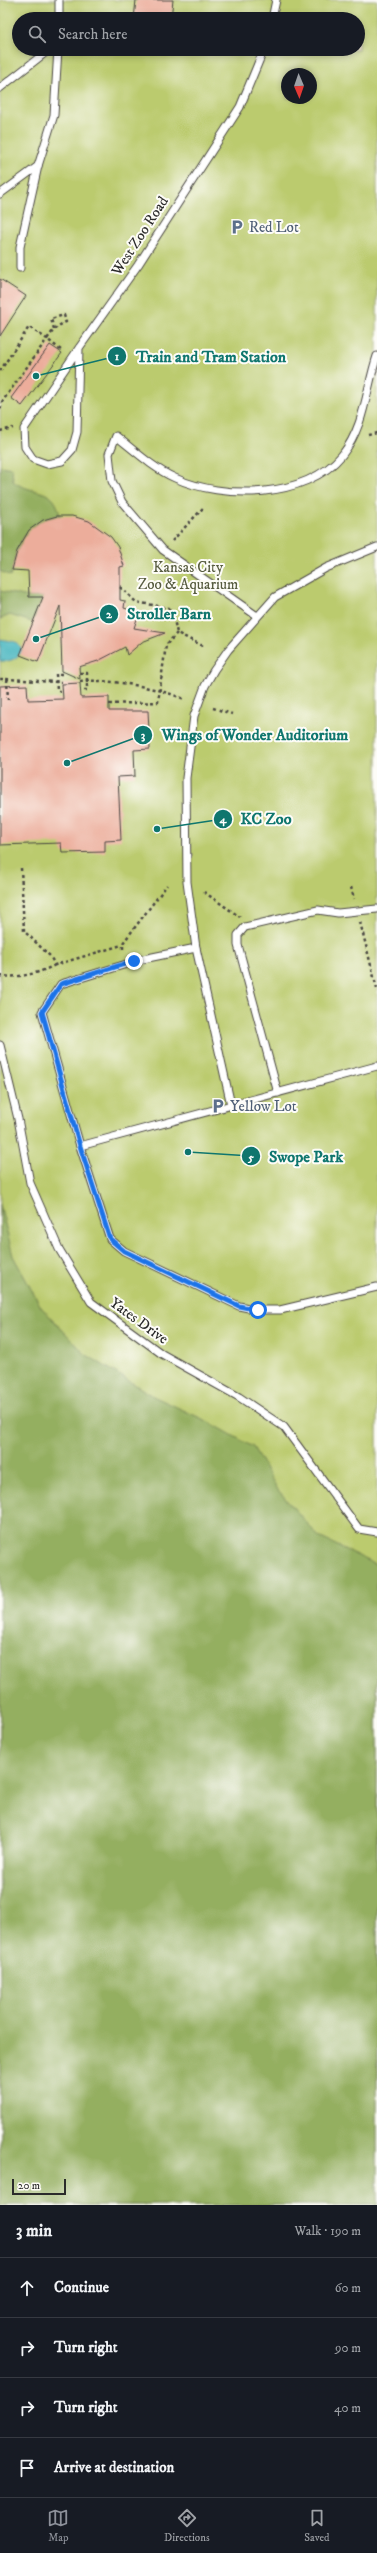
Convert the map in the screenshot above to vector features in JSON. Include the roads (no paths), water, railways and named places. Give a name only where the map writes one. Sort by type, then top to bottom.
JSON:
[{"type":"lane","points":[[59,0],[59,12]]},
{"type":"lane","points":[[273,12],[276,0]]},
{"type":"lane","points":[[0,88],[41,56]]},
{"type":"lane","points":[[20,268],[20,247],[38,166],[54,115],[58,56]]},
{"type":"lane","name":"West Zoo Road","points":[[79,348],[77,432],[72,450],[62,461],[47,464],[33,459],[25,447],[24,429],[79,348],[138,265],[240,107],[262,56]]},
{"type":"lane","points":[[0,194],[38,166]]},
{"type":"lane","points":[[257,616],[163,550],[122,502],[112,481],[109,454],[116,436],[143,458],[176,478],[203,486],[235,493],[264,492],[293,484],[323,472],[341,455],[349,444],[360,420],[377,356]]},
{"type":"lane","points":[[231,1105],[196,948],[185,856],[186,778],[191,730],[205,686],[214,670],[228,650],[275,597],[326,568],[377,547]]},
{"type":"lane","points":[[278,1093],[238,945],[238,935],[245,927],[318,910],[338,913],[377,908]]},
{"type":"lane","points":[[196,948],[143,959],[61,984],[42,1012],[80,1146],[110,1239],[124,1251],[227,1300],[258,1310],[280,1310],[377,1287]]},
{"type":"lane","name":"Yates Drive","points":[[0,1045],[18,1118],[30,1183],[59,1249],[90,1302],[162,1354],[239,1397],[284,1427],[359,1529],[377,1532]]},
{"type":"lane","points":[[80,1146],[377,1066]]},
{"type":"water","points":[[0,639],[16,642],[22,649],[14,659],[0,661]]},
{"type":"place","name":"Red Lot","points":[[237,227]]},
{"type":"place","name":"Train and Tram Station","points":[[36,376]]},
{"type":"place","name":"Stroller Barn","points":[[36,639]]},
{"type":"place","name":"Wings of Wonder Auditorium","points":[[67,763]]},
{"type":"place","name":"KC Zoo","points":[[157,829]]},
{"type":"place","name":"Yellow Lot","points":[[218,1106]]},
{"type":"place","name":"Swope Park","points":[[188,1152]]},
{"type":"park label","name":"Kansas City Zoo & Aquarium","points":[[188,576]]}]
